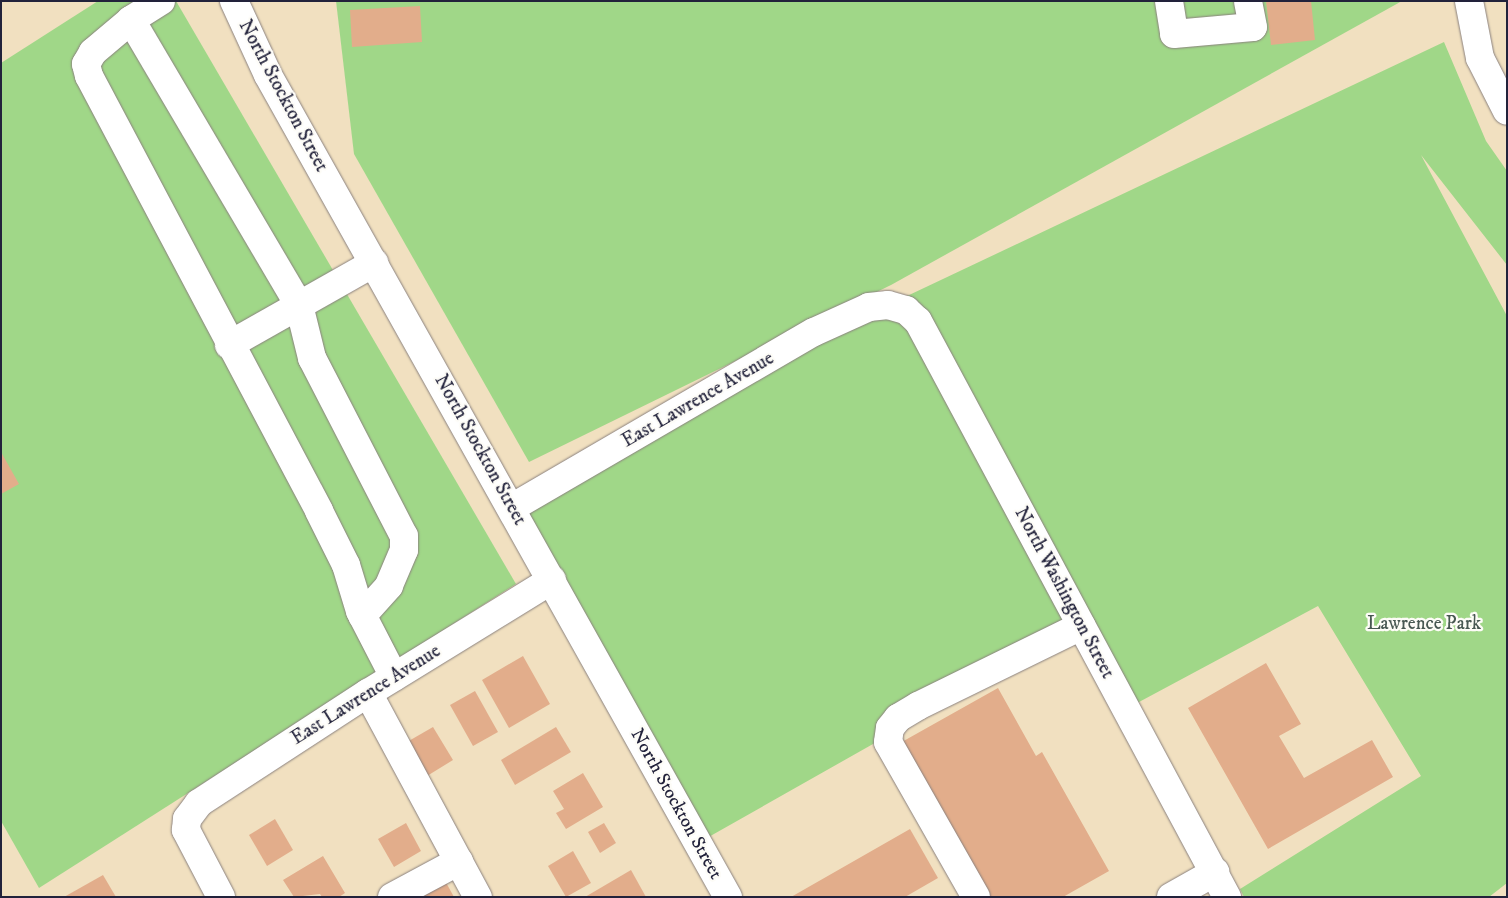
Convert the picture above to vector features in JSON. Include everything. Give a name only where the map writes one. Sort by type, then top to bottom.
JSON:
[{"type":"street","points":[[161,1],[131,20],[93,52],[86,64],[89,76],[229,345],[319,511],[346,565],[362,616],[394,677]]},
{"type":"street","name":"North Stockton Street","points":[[234,1],[268,75],[513,507],[728,897]]},
{"type":"street","points":[[1169,1],[1174,34],[1253,27],[1248,1]]},
{"type":"street","points":[[1469,1],[1480,58],[1507,111]]},
{"type":"street","points":[[131,20],[299,305],[312,358],[404,536],[404,550],[389,586],[362,616]]},
{"type":"street","points":[[229,345],[374,263]]},
{"type":"street","name":"East Lawrence Avenue","points":[[513,507],[814,332],[869,307],[888,305]]},
{"type":"street","name":"North Washington Street","points":[[888,305],[906,310],[918,321],[1227,897]]},
{"type":"street","name":"East Lawrence Avenue","points":[[221,897],[188,835],[187,818],[192,810],[213,793],[368,693],[552,580]]},
{"type":"street","points":[[976,897],[888,742],[890,728],[898,718],[918,706],[1081,626]]},
{"type":"street","points":[[368,693],[478,897]]},
{"type":"street","points":[[392,897],[459,861]]},
{"type":"street","points":[[1171,897],[1214,872]]},
{"type":"green space","points":[[98,1],[176,1],[516,584],[39,888],[1,821],[1,63]]},
{"type":"green space","points":[[336,1],[1402,1],[891,285],[529,462],[354,154]]},
{"type":"green space","name":"Lawrence Park","points":[[1444,42],[1486,141],[1507,171],[1507,265],[1421,155],[1507,316],[1507,883],[1489,897],[1244,897],[1240,889],[1421,776],[1318,606],[1126,709],[1078,628],[698,843],[513,507],[888,305]]},
{"type":"building","points":[[1266,1],[1311,1],[1315,40],[1271,45]]},
{"type":"building","points":[[420,6],[422,42],[352,47],[350,10]]},
{"type":"building","points":[[1,452],[19,484],[1,494]]},
{"type":"building","points":[[523,656],[550,704],[509,728],[482,680]]},
{"type":"building","points":[[1266,663],[1301,724],[1279,736],[1304,778],[1372,740],[1393,777],[1268,849],[1188,708]]},
{"type":"building","points":[[998,688],[1036,756],[1042,752],[1109,871],[1063,897],[986,897],[900,743]]},
{"type":"building","points":[[475,691],[498,732],[473,746],[450,705]]},
{"type":"building","points":[[433,727],[453,760],[427,776],[407,742]]},
{"type":"building","points":[[556,727],[571,752],[515,785],[501,760]]},
{"type":"building","points":[[583,773],[603,807],[566,829],[556,813],[564,809],[553,791]]},
{"type":"building","points":[[275,819],[293,850],[267,866],[249,835]]},
{"type":"building","points":[[406,823],[421,851],[394,867],[378,839]]},
{"type":"building","points":[[604,823],[616,843],[600,853],[588,832]]},
{"type":"building","points":[[910,829],[938,878],[905,897],[791,897]]},
{"type":"building","points":[[573,851],[591,883],[566,897],[548,866]]},
{"type":"building","points":[[323,856],[345,893],[339,897],[322,897],[320,894],[294,897],[283,880]]},
{"type":"building","points":[[631,870],[646,897],[585,897]]},
{"type":"building","points":[[103,875],[116,897],[64,897]]},
{"type":"building","points":[[443,877],[454,897],[408,897]]}]
